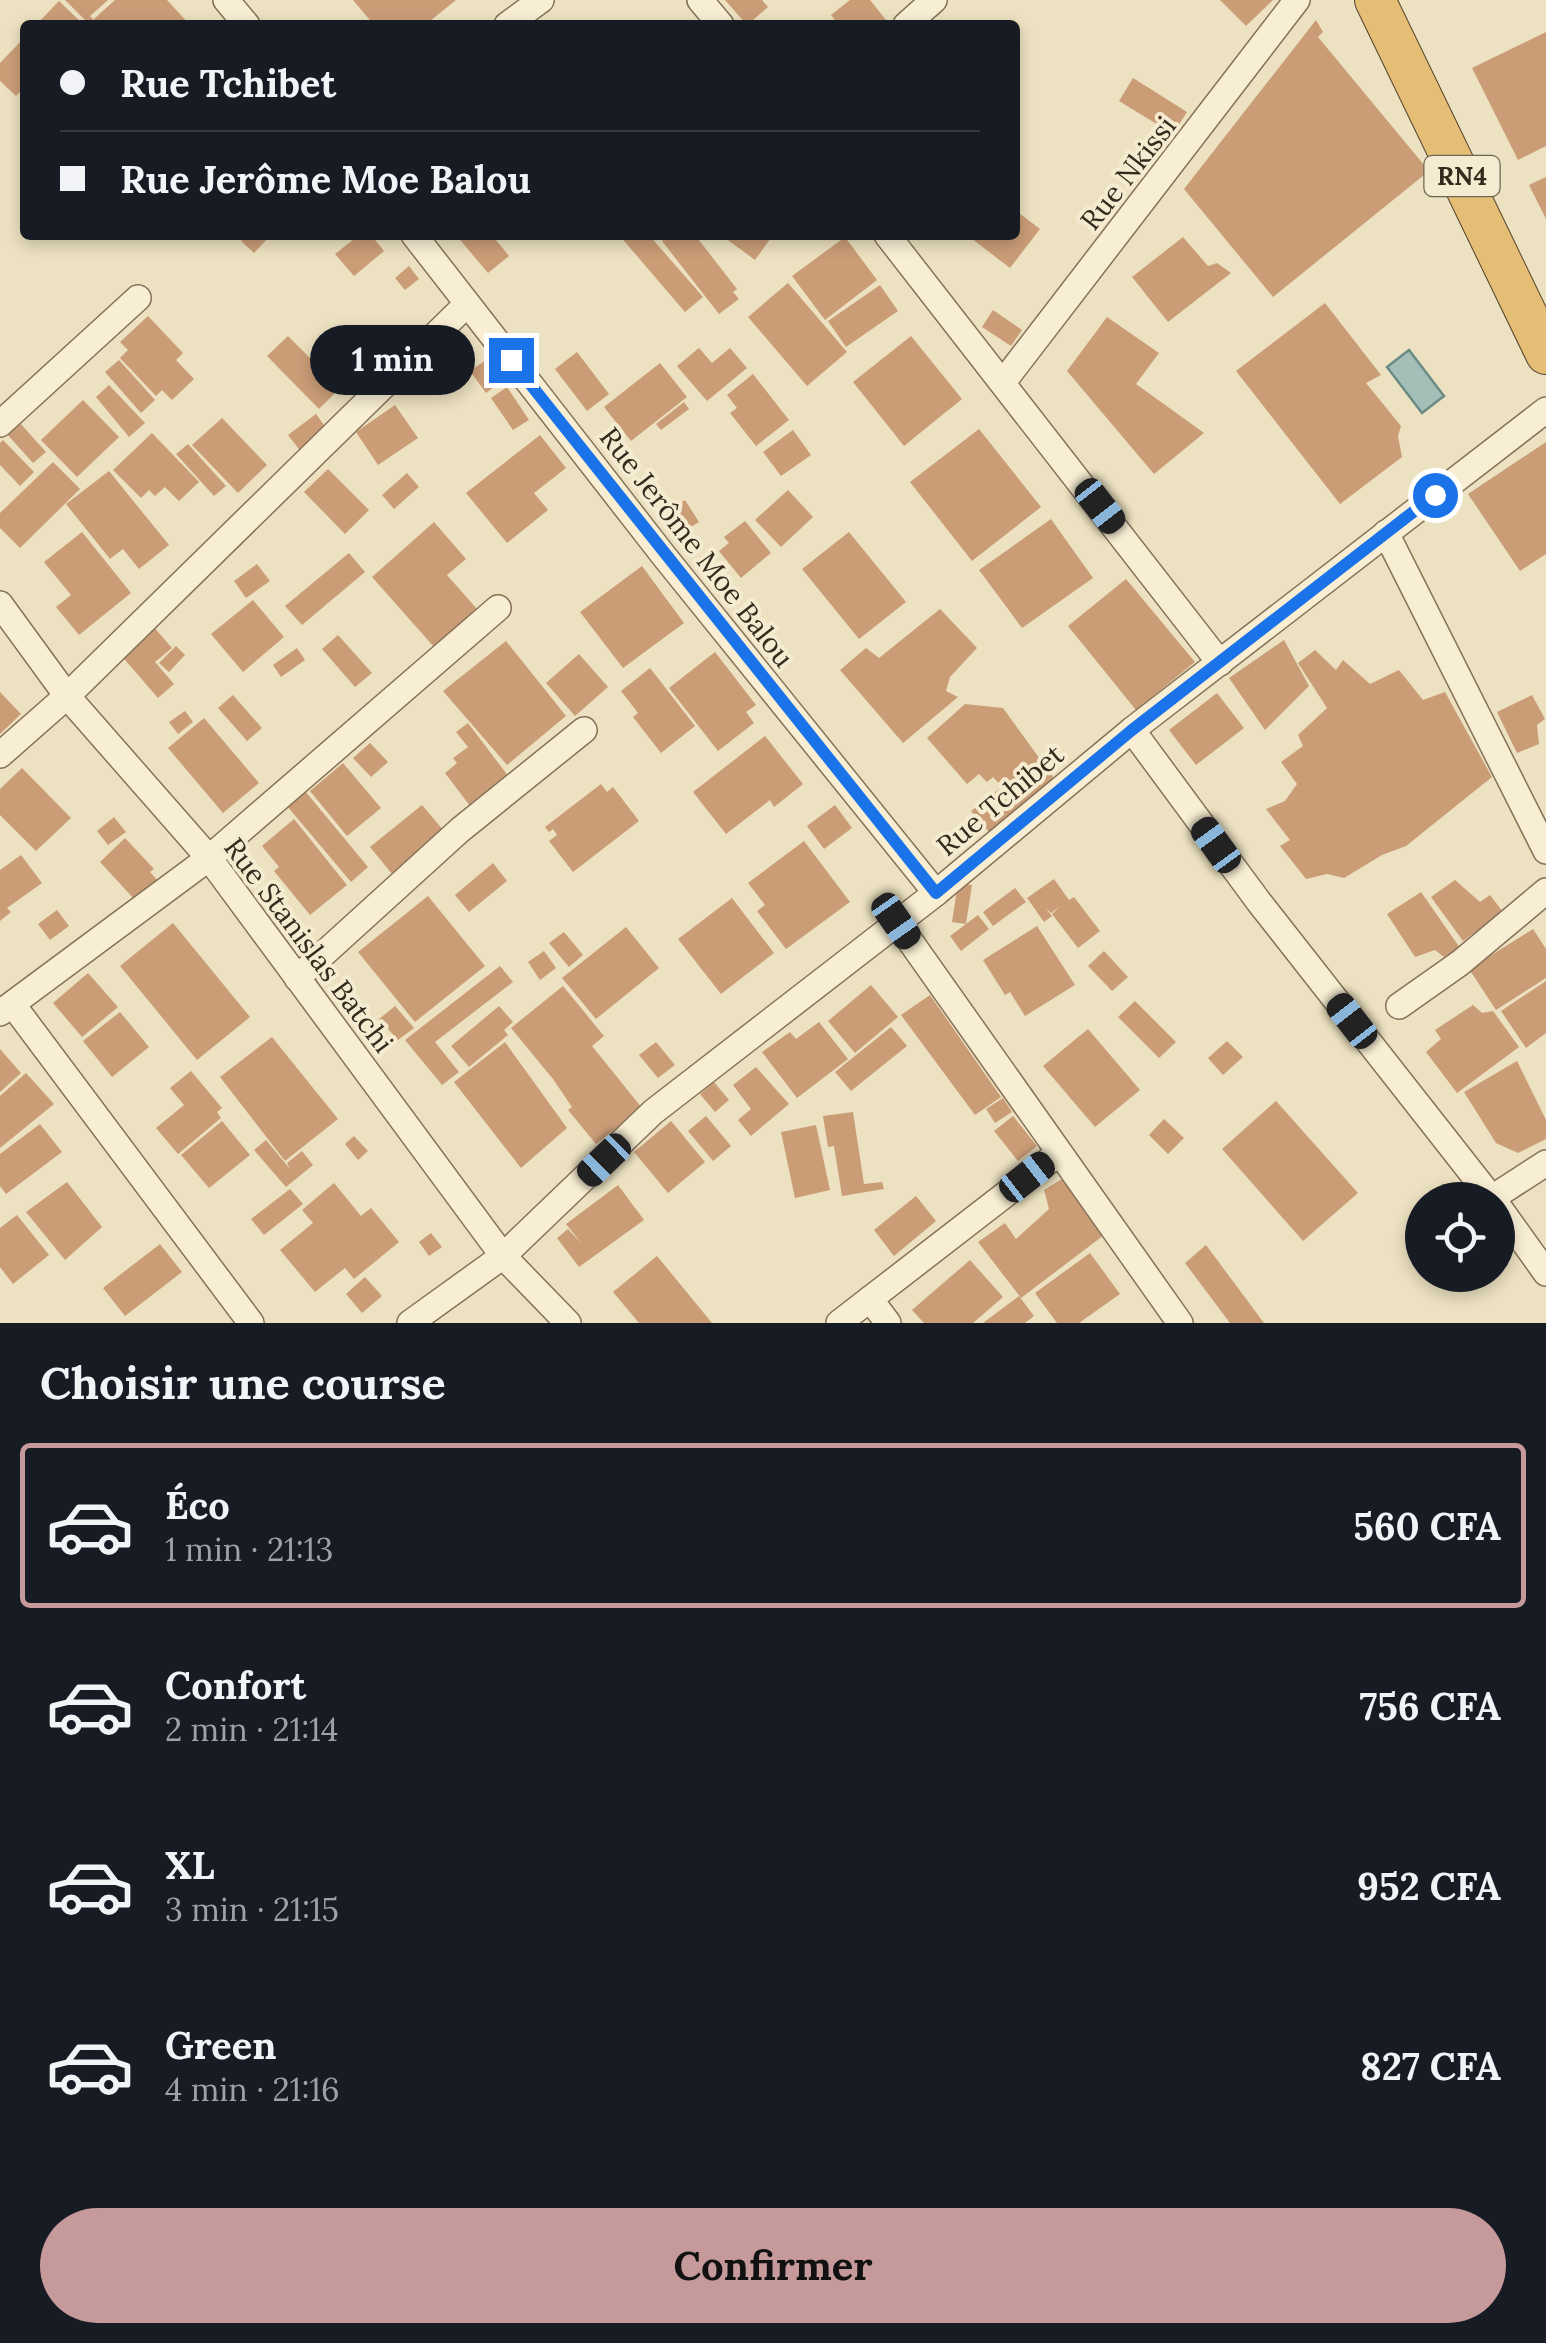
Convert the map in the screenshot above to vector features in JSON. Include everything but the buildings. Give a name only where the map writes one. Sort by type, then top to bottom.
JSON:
[{"type":"highway","name":"RN4","points":[[1376,0],[1546,354]]},
{"type":"street","points":[[226,0],[243,20]]},
{"type":"street","points":[[514,20],[541,0]]},
{"type":"street","points":[[700,0],[717,20]]},
{"type":"street","points":[[912,20],[934,0]]},
{"type":"street","name":"Rue Nkissi","points":[[1004,381],[1298,0]]},
{"type":"street","name":"Rue Jerôme Moe Balou","points":[[418,240],[664,556],[936,893]]},
{"type":"street","points":[[891,240],[1220,663]]},
{"type":"street","points":[[0,424],[138,298]]},
{"type":"street","points":[[0,755],[67,696],[467,304]]},
{"type":"street","name":"Rue Tchibet","points":[[410,1323],[504,1256],[653,1112],[936,893],[1132,730],[1546,410]]},
{"type":"street","points":[[1386,533],[1546,850]]},
{"type":"street","name":"Rue Stanislas Batchi","points":[[0,604],[67,696],[208,858],[504,1256],[568,1323]]},
{"type":"street","points":[[251,1323],[6,1009],[208,858],[498,608]]},
{"type":"street","points":[[297,978],[460,830],[584,730]]},
{"type":"street","points":[[1132,730],[1259,902],[1479,1182]]},
{"type":"street","points":[[1398,1006],[1460,963],[1546,891]]},
{"type":"street","points":[[896,921],[1180,1323]]},
{"type":"street","points":[[839,1323],[1059,1152]]},
{"type":"street","points":[[1515,1186],[1546,1163]]},
{"type":"street","points":[[1515,1230],[1546,1272]]},
{"type":"street","points":[[870,1299],[888,1323]]},
{"type":"water","points":[[1409,350],[1444,396],[1422,413],[1387,367]]},
{"type":"route","points":[[511,360],[936,893],[1132,730],[1435,495]]}]
